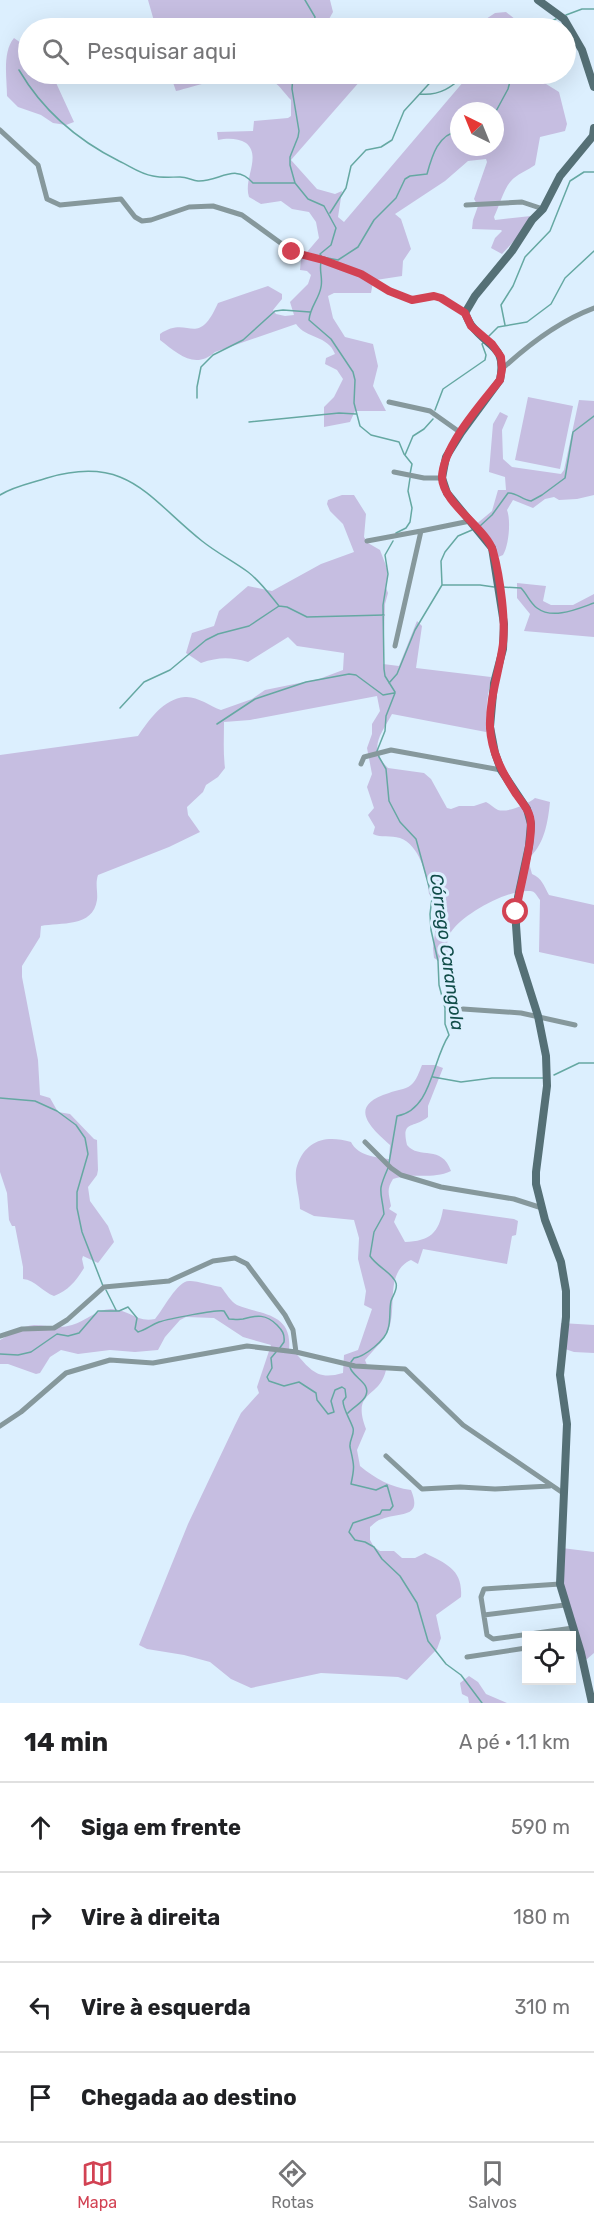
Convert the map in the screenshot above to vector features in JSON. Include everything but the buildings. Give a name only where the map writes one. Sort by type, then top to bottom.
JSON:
[{"type":"street","points":[[538,0],[563,18]]},
{"type":"street","points":[[576,40],[582,50],[594,87]]},
{"type":"street","points":[[465,313],[475,296],[512,251],[532,220],[543,210],[560,176],[593,136],[594,128]]},
{"type":"street","points":[[0,130],[36,162],[48,199],[60,205],[121,199],[135,217],[142,221],[189,207],[213,206],[242,215],[292,252],[321,259],[361,274],[389,291],[412,300],[434,296],[441,298],[465,313],[471,326],[492,344],[501,357],[500,380],[446,457],[442,478],[447,493],[492,548],[504,624],[503,649],[495,683],[490,727],[501,771],[530,816],[530,839],[518,897],[516,925],[518,953],[538,1016],[546,1056],[547,1079],[536,1184],[561,1262],[566,1291],[565,1331],[560,1375],[566,1418],[560,1584],[573,1631]]},
{"type":"street","points":[[466,205],[522,202],[543,210]]},
{"type":"street","points":[[502,369],[528,345],[579,313],[594,308]]},
{"type":"street","points":[[389,402],[430,411],[461,433]]},
{"type":"street","points":[[394,472],[424,478],[442,478]]},
{"type":"street","points":[[367,541],[470,521]]},
{"type":"street","points":[[395,646],[422,531]]},
{"type":"street","points":[[361,764],[364,757],[391,750],[501,771]]},
{"type":"street","points":[[463,1009],[538,1016],[575,1025]]},
{"type":"street","points":[[365,1142],[388,1166],[402,1175],[441,1187],[514,1199],[542,1208]]},
{"type":"street","points":[[0,1336],[22,1329],[54,1328],[67,1320],[104,1287],[170,1281],[213,1261],[235,1258],[247,1264],[285,1315],[292,1330],[296,1352]]},
{"type":"street","points":[[0,1426],[57,1379],[79,1368],[102,1361],[116,1360],[153,1363],[247,1346],[296,1352],[355,1366],[399,1367],[410,1372],[463,1425],[563,1493]]},
{"type":"street","points":[[386,1456],[422,1489],[551,1486]]},
{"type":"street","points":[[560,1584],[484,1589],[481,1597],[487,1635],[490,1638],[573,1628]]},
{"type":"street","points":[[484,1615],[565,1605]]},
{"type":"street","points":[[576,1648],[592,1703]]},
{"type":"street","points":[[467,1657],[522,1649]]},
{"type":"shaded area","points":[[148,0],[330,0],[333,12],[330,18],[153,18]]},
{"type":"shaded area","points":[[506,12],[514,18],[488,18],[495,13]]},
{"type":"shaded area","points":[[14,38],[18,41],[18,84],[57,84],[74,122],[66,125],[53,123],[41,115],[18,107],[7,96],[6,74],[10,44]]},
{"type":"shaded area","points":[[174,84],[201,84],[176,91]]},
{"type":"shaded area","points":[[276,84],[358,84],[291,160],[317,189],[335,194],[342,191],[338,217],[344,222],[461,84],[546,84],[559,92],[567,124],[565,131],[540,137],[535,165],[514,178],[505,191],[494,217],[495,220],[531,216],[522,232],[502,254],[491,248],[501,230],[472,229],[478,206],[474,199],[487,162],[486,159],[468,161],[445,181],[395,214],[401,219],[411,249],[403,261],[402,276],[376,280],[373,282],[371,293],[334,293],[328,296],[333,318],[345,337],[373,344],[378,366],[373,386],[386,411],[355,411],[350,422],[324,427],[324,407],[334,397],[343,379],[337,370],[325,364],[326,358],[335,354],[332,348],[300,329],[296,324],[215,352],[200,360],[180,355],[160,340],[160,334],[170,329],[178,327],[192,329],[204,325],[218,303],[268,286],[282,294],[282,299],[273,310],[276,314],[294,315],[290,302],[308,284],[311,275],[307,271],[300,270],[301,259],[319,238],[316,222],[309,212],[292,209],[281,201],[261,204],[249,197],[248,183],[252,161],[250,148],[240,140],[218,140],[217,132],[253,131],[254,121],[288,118],[291,116],[291,100]]},
{"type":"shaded area","points":[[528,397],[573,406],[560,469],[515,460]]},
{"type":"shaded area","points":[[579,400],[594,401],[594,495],[559,500],[554,497],[545,499],[533,508],[513,500],[507,510],[509,526],[507,545],[503,555],[496,558],[474,526],[492,511],[498,490],[506,490],[505,477],[489,472],[493,424],[500,412],[508,416],[502,430],[503,459],[512,467],[561,474],[564,470]]},
{"type":"shaded area","points":[[342,495],[354,495],[366,514],[364,537],[368,543],[380,550],[388,571],[383,664],[399,666],[417,621],[422,626],[416,668],[491,677],[486,732],[392,714],[378,742],[377,748],[382,761],[388,768],[424,773],[431,779],[447,808],[451,809],[486,802],[502,811],[518,807],[535,798],[550,802],[543,838],[529,863],[532,874],[540,880],[549,895],[594,905],[594,964],[539,952],[540,900],[535,893],[530,891],[521,891],[498,898],[475,911],[457,925],[449,935],[448,959],[444,964],[434,958],[433,948],[439,902],[429,894],[421,862],[407,841],[397,837],[373,834],[375,827],[368,815],[374,808],[367,787],[372,774],[367,748],[372,734],[372,724],[380,711],[377,696],[250,720],[224,722],[225,768],[187,807],[188,815],[200,832],[98,875],[97,900],[89,915],[75,922],[41,926],[40,937],[22,966],[22,977],[38,1060],[40,1095],[50,1098],[58,1112],[70,1114],[97,1140],[98,1170],[88,1187],[90,1201],[108,1226],[114,1242],[98,1263],[83,1256],[84,1268],[78,1277],[68,1288],[54,1296],[23,1279],[15,1226],[12,1226],[9,1220],[7,1193],[0,1172],[0,755],[138,736],[157,711],[177,699],[194,698],[221,710],[252,699],[265,690],[319,679],[343,670],[344,653],[297,646],[288,637],[248,662],[225,658],[201,663],[186,653],[192,633],[214,626],[219,611],[248,586],[272,591],[321,564],[354,552],[343,524],[330,511],[327,504],[328,500]]},
{"type":"shaded area","points":[[517,583],[546,586],[543,601],[551,605],[573,605],[594,594],[594,637],[524,631],[530,614],[517,598]]},
{"type":"shaded area","points":[[422,1065],[435,1065],[443,1068],[428,1106],[428,1117],[407,1128],[407,1145],[418,1152],[442,1158],[451,1171],[437,1175],[393,1179],[389,1189],[391,1206],[389,1209],[397,1214],[394,1222],[405,1242],[421,1240],[432,1234],[439,1224],[443,1209],[514,1219],[518,1221],[516,1235],[512,1236],[507,1264],[423,1249],[418,1264],[411,1260],[403,1265],[395,1280],[392,1317],[388,1330],[365,1360],[367,1365],[386,1370],[383,1380],[364,1401],[362,1416],[366,1429],[357,1450],[360,1466],[384,1482],[411,1490],[414,1499],[414,1506],[408,1513],[377,1521],[370,1527],[370,1540],[374,1547],[380,1551],[394,1551],[402,1558],[415,1558],[425,1553],[447,1565],[459,1580],[461,1597],[436,1615],[441,1638],[437,1649],[407,1680],[398,1677],[321,1673],[251,1688],[231,1679],[210,1662],[147,1649],[139,1645],[188,1524],[235,1425],[241,1413],[259,1393],[257,1387],[271,1345],[243,1337],[214,1318],[186,1317],[180,1320],[165,1337],[158,1350],[135,1352],[110,1350],[78,1354],[61,1350],[50,1357],[40,1373],[36,1374],[8,1364],[0,1364],[0,1340],[25,1327],[67,1326],[100,1311],[111,1309],[123,1311],[137,1318],[155,1319],[180,1286],[184,1282],[192,1281],[221,1287],[237,1305],[273,1317],[280,1322],[286,1328],[289,1350],[293,1350],[314,1372],[326,1375],[343,1373],[344,1355],[358,1350],[372,1309],[364,1305],[366,1291],[358,1259],[359,1238],[354,1220],[314,1216],[300,1209],[297,1166],[306,1150],[318,1141],[326,1139],[351,1142],[362,1153],[389,1159],[390,1145],[370,1125],[365,1111],[368,1104],[376,1098],[411,1085]]},
{"type":"shaded area","points":[[561,1323],[594,1325],[594,1353],[574,1352],[559,1347]]},
{"type":"shaded area","points":[[562,1548],[594,1552],[594,1653],[581,1662],[576,1642],[576,1631],[573,1631],[561,1584]]},
{"type":"shaded area","points":[[469,1676],[478,1682],[486,1694],[507,1703],[469,1703],[468,1697],[462,1694],[460,1683]]},
{"type":"waterway","name":"Córrego Carangola","points":[[305,0],[315,18]]},
{"type":"waterway","points":[[566,15],[582,9],[594,9]]},
{"type":"waterway","points":[[27,84],[50,111],[75,134],[104,153],[144,174],[206,181],[233,173],[240,174],[253,183],[295,183]]},
{"type":"waterway","name":"Córrego Carangola","points":[[292,84],[299,131],[290,157],[295,183],[308,199],[324,206],[336,228],[331,245],[320,254],[322,257]]},
{"type":"waterway","points":[[330,213],[346,188],[351,166],[366,150],[381,147],[392,140],[404,111],[429,84]]},
{"type":"waterway","points":[[420,94],[434,94],[454,84]]},
{"type":"waterway","points":[[501,102],[509,84]]},
{"type":"waterway","points":[[322,257],[338,260],[358,247],[374,220],[396,198],[405,179],[410,176],[427,174],[437,147],[450,134]]},
{"type":"waterway","points":[[505,325],[501,305],[513,286],[525,257],[550,231],[570,181],[584,172],[594,172]]},
{"type":"waterway","points":[[488,337],[498,327],[527,322],[551,304],[565,278],[594,251]]},
{"type":"waterway","name":"Córrego Carangola","points":[[321,262],[321,287],[309,320],[331,339],[353,372],[354,403],[360,426],[371,435],[399,442],[404,454],[412,464],[410,474]]},
{"type":"waterway","points":[[197,398],[201,367],[213,355],[243,340],[275,311],[310,312]]},
{"type":"waterway","points":[[435,410],[443,389],[485,360],[486,355],[482,344],[484,342]]},
{"type":"waterway","points":[[249,422],[339,413],[356,414]]},
{"type":"waterway","points":[[480,526],[492,515],[508,493],[531,501],[565,478],[573,432],[594,416]]},
{"type":"waterway","points":[[405,455],[413,436],[433,419]]},
{"type":"waterway","points":[[0,495],[23,485],[75,472],[98,472],[117,476],[135,484],[202,541],[248,572],[279,606]]},
{"type":"waterway","name":"Córrego Carangola","points":[[396,533],[406,528],[410,522],[412,508],[408,491],[410,478]]},
{"type":"waterway","points":[[389,683],[397,674],[415,630],[442,585],[441,561],[445,552],[458,536],[472,530]]},
{"type":"waterway","name":"Córrego Carangola","points":[[393,541],[385,555],[388,574],[383,605],[384,669],[385,676],[395,692]]},
{"type":"waterway","points":[[443,585],[494,587]]},
{"type":"waterway","points":[[502,587],[521,588],[535,606],[550,613],[565,612],[594,603]]},
{"type":"waterway","points":[[120,708],[144,682],[170,670],[206,640],[218,634],[249,626],[279,606],[287,607],[307,617],[384,615]]},
{"type":"waterway","points":[[217,724],[255,699],[306,682],[349,674],[356,675],[383,695],[394,693]]},
{"type":"waterway","name":"Córrego Carangola","points":[[389,1163],[397,1116],[409,1112],[418,1104],[430,1083],[443,1045],[449,1035],[445,1024],[445,1008],[439,985],[438,961],[431,930],[432,898],[416,839],[400,822],[389,801],[386,769],[377,751],[395,693]]},
{"type":"waterway","points":[[554,1075],[579,1063],[594,1063]]},
{"type":"waterway","points":[[433,1077],[461,1082],[492,1078],[544,1078]]},
{"type":"waterway","points":[[0,1098],[35,1101],[57,1111],[76,1125],[85,1138],[88,1154],[77,1192],[77,1208],[82,1232],[103,1286]]},
{"type":"waterway","name":"Córrego Carangola","points":[[351,1362],[383,1338],[396,1288],[392,1276],[370,1256],[374,1232],[384,1214],[381,1191],[388,1168]]},
{"type":"waterway","points":[[106,1290],[116,1310]]},
{"type":"waterway","points":[[0,1354],[18,1355],[31,1352],[57,1334],[68,1336],[79,1333],[98,1311],[119,1311],[128,1307],[137,1318],[135,1329],[138,1332],[156,1323],[213,1311],[224,1311],[229,1319],[265,1317],[273,1321],[283,1332],[284,1342],[279,1349]]},
{"type":"waterway","points":[[276,1352],[271,1358],[272,1368],[267,1377],[269,1381],[284,1386],[299,1382],[316,1393],[317,1400],[328,1414],[334,1412],[331,1401],[335,1390],[342,1387],[345,1389],[346,1397],[343,1404],[353,1430],[350,1444],[354,1465],[351,1484],[376,1490],[387,1485],[393,1506],[390,1510],[382,1510],[380,1514],[353,1523],[349,1532],[355,1540],[374,1547],[382,1559],[400,1576],[417,1603],[428,1641],[446,1664],[461,1675],[482,1703]]},
{"type":"waterway","name":"Córrego Carangola","points":[[348,1413],[363,1400],[367,1391],[350,1367]]},
{"type":"route","points":[[292,252],[361,274],[389,291],[412,300],[434,296],[441,298],[465,313],[471,326],[492,344],[501,357],[500,380],[446,457],[442,478],[447,493],[492,548],[496,567],[504,624],[503,649],[495,683],[490,727],[501,771],[527,809],[531,824],[516,912]]}]
